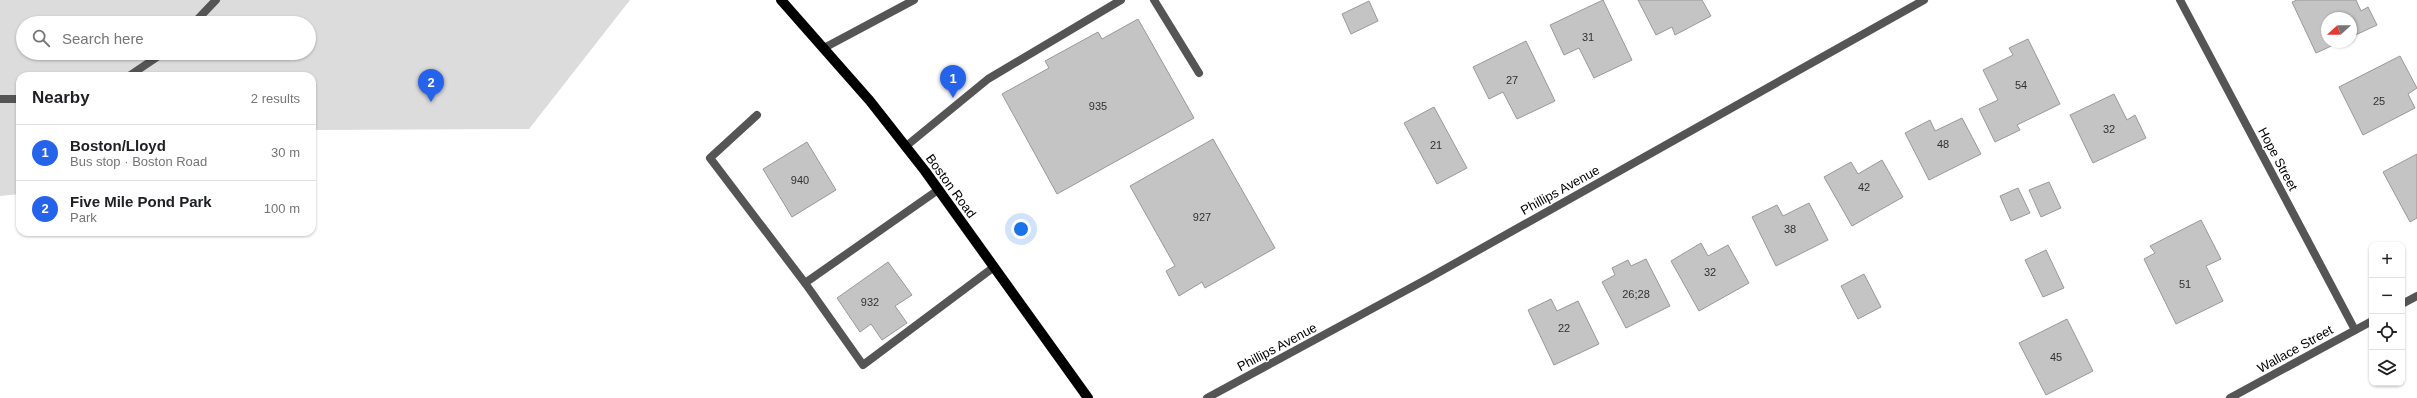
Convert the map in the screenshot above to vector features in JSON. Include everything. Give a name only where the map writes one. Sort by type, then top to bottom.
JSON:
[{"type":"main road","name":"Boston Road","points":[[781,0],[824,48],[905,147],[938,190],[1088,398]]},
{"type":"street","points":[[201,16],[216,0]]},
{"type":"street","points":[[824,48],[914,0]]},
{"type":"street","points":[[905,147],[988,79],[1120,0]]},
{"type":"street","points":[[1154,0],[1199,73]]},
{"type":"street","name":"Phillips Avenue","points":[[1207,398],[1427,279],[1924,0]]},
{"type":"street","name":"Hope Street","points":[[2180,0],[2355,330]]},
{"type":"street","points":[[135,72],[153,60]]},
{"type":"street","points":[[0,99],[16,99]]},
{"type":"street","points":[[757,115],[710,158],[805,283],[863,365],[994,268]]},
{"type":"street","points":[[805,283],[938,190]]},
{"type":"street","points":[[2405,302],[2417,296]]},
{"type":"street","name":"Wallace Street","points":[[2230,398],[2369,323]]},
{"type":"shaded area","points":[[0,0],[630,0],[529,129],[316,130],[316,72],[16,72],[16,194],[0,196]]},
{"type":"building","points":[[1603,0],[1632,60],[1594,78],[1579,48],[1564,55],[1550,25]]},
{"type":"building","points":[[1638,0],[1702,0],[1711,16],[1675,35],[1672,27],[1656,35]]},
{"type":"building","points":[[2297,0],[2356,0],[2361,11],[2368,7],[2377,25],[2357,34],[2357,12],[2321,12],[2321,48],[2327,48],[2316,53],[2292,2]]},
{"type":"building","points":[[1369,1],[1378,21],[1351,34],[1342,14]]},
{"type":"building","points":[[1138,19],[1194,118],[1057,194],[1002,94],[1049,68],[1045,61],[1098,32],[1102,39]]},
{"type":"building","points":[[2028,39],[2060,104],[2017,125],[2020,130],[1995,142],[1979,109],[1998,100],[1983,70],[2013,55],[2009,48]]},
{"type":"building","points":[[1526,41],[1555,101],[1517,119],[1503,92],[1489,99],[1473,67]]},
{"type":"building","points":[[2400,56],[2417,88],[2408,94],[2415,108],[2363,135],[2339,87]]},
{"type":"building","points":[[2114,94],[2127,120],[2135,115],[2146,138],[2093,163],[2070,115]]},
{"type":"building","points":[[1434,107],[1467,168],[1437,184],[1404,123]]},
{"type":"building","points":[[1962,118],[1981,154],[1929,180],[1905,133],[1930,120],[1935,131]]},
{"type":"building","points":[[1213,139],[1275,248],[1205,288],[1202,282],[1179,296],[1166,271],[1175,266],[1130,186]]},
{"type":"building","points":[[807,142],[836,190],[792,217],[763,169]]},
{"type":"building","points":[[2417,154],[2417,218],[2410,222],[2383,172]]},
{"type":"building","points":[[1882,160],[1903,197],[1852,226],[1824,177],[1851,162],[1858,174]]},
{"type":"building","points":[[2049,182],[2061,208],[2041,217],[2029,190]]},
{"type":"building","points":[[2018,188],[2030,213],[2011,221],[2000,196]]},
{"type":"building","points":[[1809,203],[1828,240],[1776,266],[1752,217],[1777,205],[1783,216]]},
{"type":"building","points":[[2201,220],[2221,259],[2206,266],[2223,301],[2176,324],[2144,259],[2155,253],[2150,246]]},
{"type":"building","points":[[1701,243],[1708,256],[1728,245],[1749,283],[1699,311],[1671,261]]},
{"type":"building","points":[[2046,250],[2064,288],[2043,297],[2025,260]]},
{"type":"building","points":[[1646,259],[1670,306],[1626,328],[1602,282],[1615,275],[1612,268],[1628,260],[1631,266]]},
{"type":"building","points":[[888,262],[912,295],[895,306],[907,323],[882,340],[871,324],[860,332],[837,298]]},
{"type":"building","points":[[1864,274],[1881,307],[1858,319],[1841,286]]},
{"type":"building","points":[[1551,299],[1557,311],[1578,301],[1599,344],[1554,365],[1528,310]]},
{"type":"building","points":[[2067,319],[2093,371],[2046,395],[2019,343]]},
{"type":"place","name":"Boston/Lloyd","points":[[953,98]]},
{"type":"place","name":"Five Mile Pond Park","points":[[431,102]]}]
